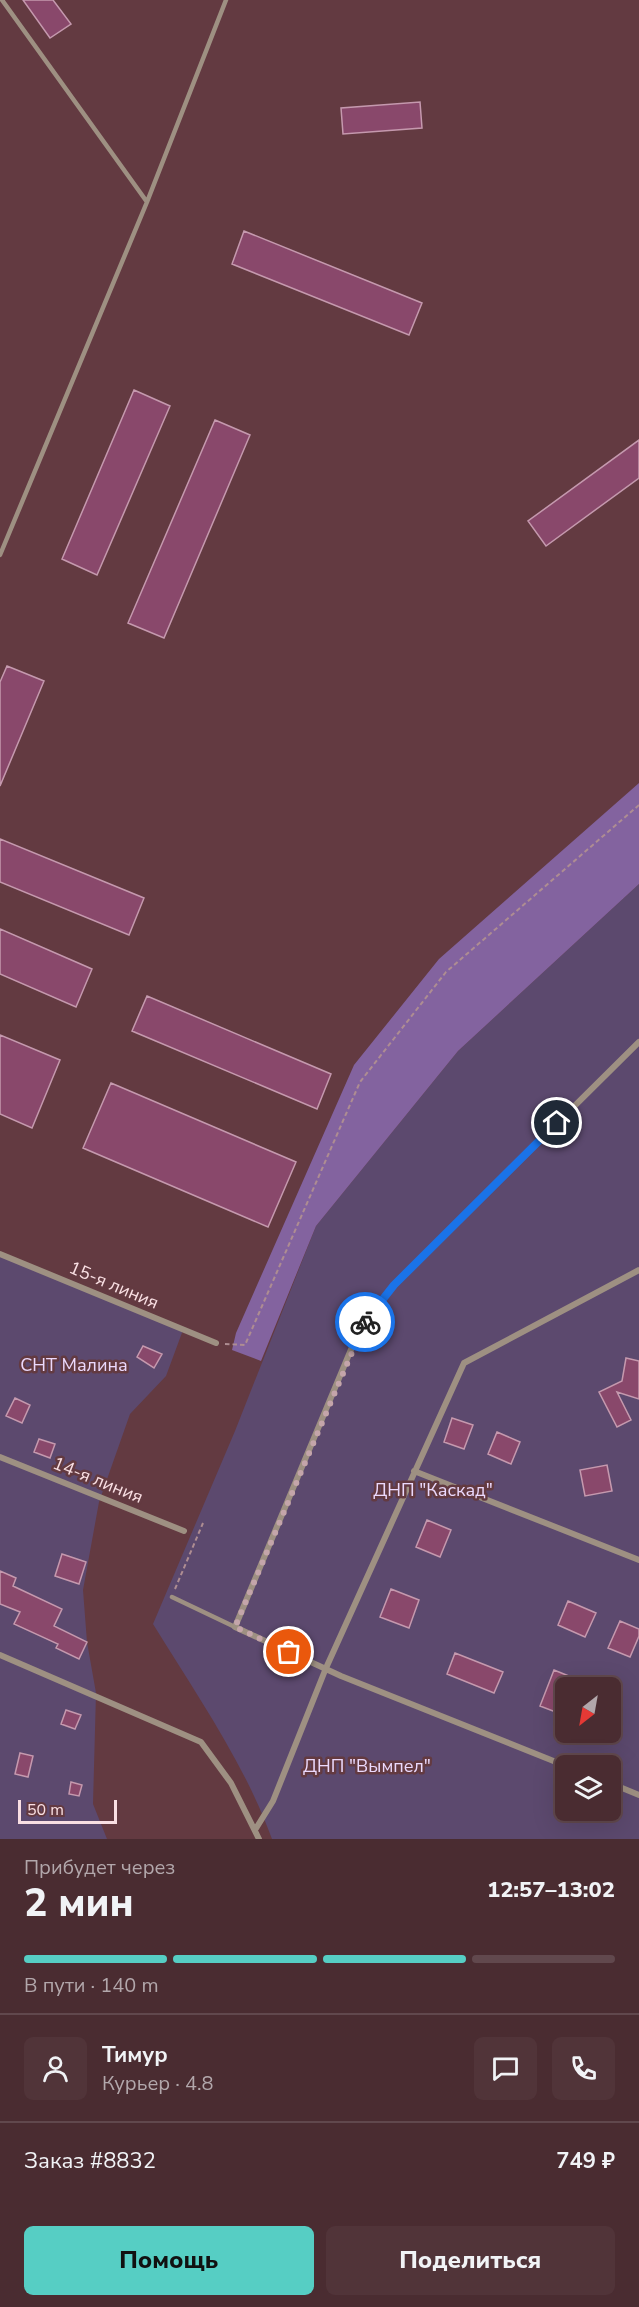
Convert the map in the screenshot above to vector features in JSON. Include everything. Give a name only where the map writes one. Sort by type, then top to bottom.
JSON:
[{"type":"street","points":[[555,1762],[326,1668],[235,1627],[360,1328],[394,1285],[639,1042]]},
{"type":"street","name":"15-я линия","points":[[0,1254],[216,1343]]},
{"type":"street","points":[[255,1830],[279,1786],[326,1668],[464,1363],[639,1270]]},
{"type":"street","name":"14-я линия","points":[[0,1457],[184,1531]]},
{"type":"street","points":[[414,1471],[639,1560]]},
{"type":"street","points":[[0,1655],[201,1742],[231,1783],[259,1839]]},
{"type":"street","points":[[621,1788],[639,1795]]},
{"type":"lane","points":[[2,0],[147,202]]},
{"type":"lane","points":[[0,555],[147,202],[226,0]]},
{"type":"lane","points":[[171,1597],[235,1627]]},
{"type":"path","points":[[216,1343],[244,1345],[360,1082],[438,982],[446,972],[639,805]]},
{"type":"path","points":[[171,1597],[203,1523]]},
{"type":"green space","name":"ДНП \"Каскад\"","points":[[639,884],[639,1839],[272,1839],[248,1783],[202,1702],[153,1624],[235,1431],[316,1226],[458,1051]]},
{"type":"green space","name":"СНТ Малина","points":[[0,1254],[183,1330],[166,1376],[130,1414],[99,1502],[83,1590],[87,1642],[96,1693],[93,1804],[107,1839],[0,1839]]},
{"type":"shaded area","points":[[639,783],[639,884],[458,1051],[316,1226],[261,1361],[232,1350],[236,1333],[354,1065],[439,959]]},
{"type":"building","points":[[23,0],[53,0],[71,24],[50,38]]},
{"type":"building","points":[[420,102],[422,128],[343,134],[341,108]]},
{"type":"building","points":[[244,231],[422,303],[409,335],[232,264]]},
{"type":"building","points":[[134,390],[170,406],[97,575],[62,559]]},
{"type":"building","points":[[215,420],[250,435],[164,638],[128,623]]},
{"type":"building","points":[[639,440],[639,478],[546,546],[528,521]]},
{"type":"building","points":[[7,666],[44,681],[0,786],[0,682]]},
{"type":"building","points":[[0,839],[144,898],[129,935],[0,882]]},
{"type":"building","points":[[0,929],[92,969],[76,1007],[0,974]]},
{"type":"building","points":[[147,996],[331,1074],[317,1109],[132,1031]]},
{"type":"building","points":[[0,1035],[60,1060],[32,1128],[0,1114]]},
{"type":"building","points":[[111,1083],[296,1162],[268,1227],[83,1148]]},
{"type":"building","points":[[143,1346],[162,1354],[154,1368],[137,1357]]},
{"type":"building","points":[[626,1358],[639,1361],[639,1399],[617,1392],[631,1420],[617,1427],[599,1392],[622,1381]]},
{"type":"building","points":[[15,1398],[30,1405],[22,1423],[6,1416]]},
{"type":"building","points":[[452,1418],[473,1425],[464,1449],[444,1442]]},
{"type":"building","points":[[497,1432],[520,1442],[511,1464],[488,1454]]},
{"type":"building","points":[[39,1439],[55,1444],[50,1458],[34,1452]]},
{"type":"building","points":[[607,1465],[612,1491],[585,1496],[580,1470]]},
{"type":"building","points":[[427,1520],[451,1530],[440,1557],[416,1547]]},
{"type":"building","points":[[62,1554],[86,1562],[79,1584],[55,1576]]},
{"type":"building","points":[[0,1571],[16,1578],[13,1586],[62,1609],[54,1626],[87,1642],[79,1659],[56,1648],[58,1644],[14,1624],[20,1612],[0,1604]]},
{"type":"building","points":[[391,1589],[419,1600],[409,1628],[380,1617]]},
{"type":"building","points":[[568,1601],[596,1613],[585,1637],[558,1625]]},
{"type":"building","points":[[620,1621],[639,1629],[639,1636],[630,1657],[608,1648]]},
{"type":"building","points":[[455,1653],[503,1672],[494,1693],[447,1674]]},
{"type":"building","points":[[554,1670],[571,1677],[555,1677],[555,1712],[540,1706]]},
{"type":"building","points":[[66,1710],[81,1715],[75,1729],[61,1724]]},
{"type":"building","points":[[20,1753],[33,1756],[28,1777],[15,1774]]},
{"type":"building","points":[[71,1782],[82,1785],[79,1796],[69,1794]]},
{"type":"way so far","points":[[289,1652],[235,1627],[360,1328],[365,1322]]},
{"type":"route","points":[[365,1322],[394,1285],[557,1123]]},
{"type":"park label","name":"ДНП \"Вымпел\"","points":[[367,1766]]}]
